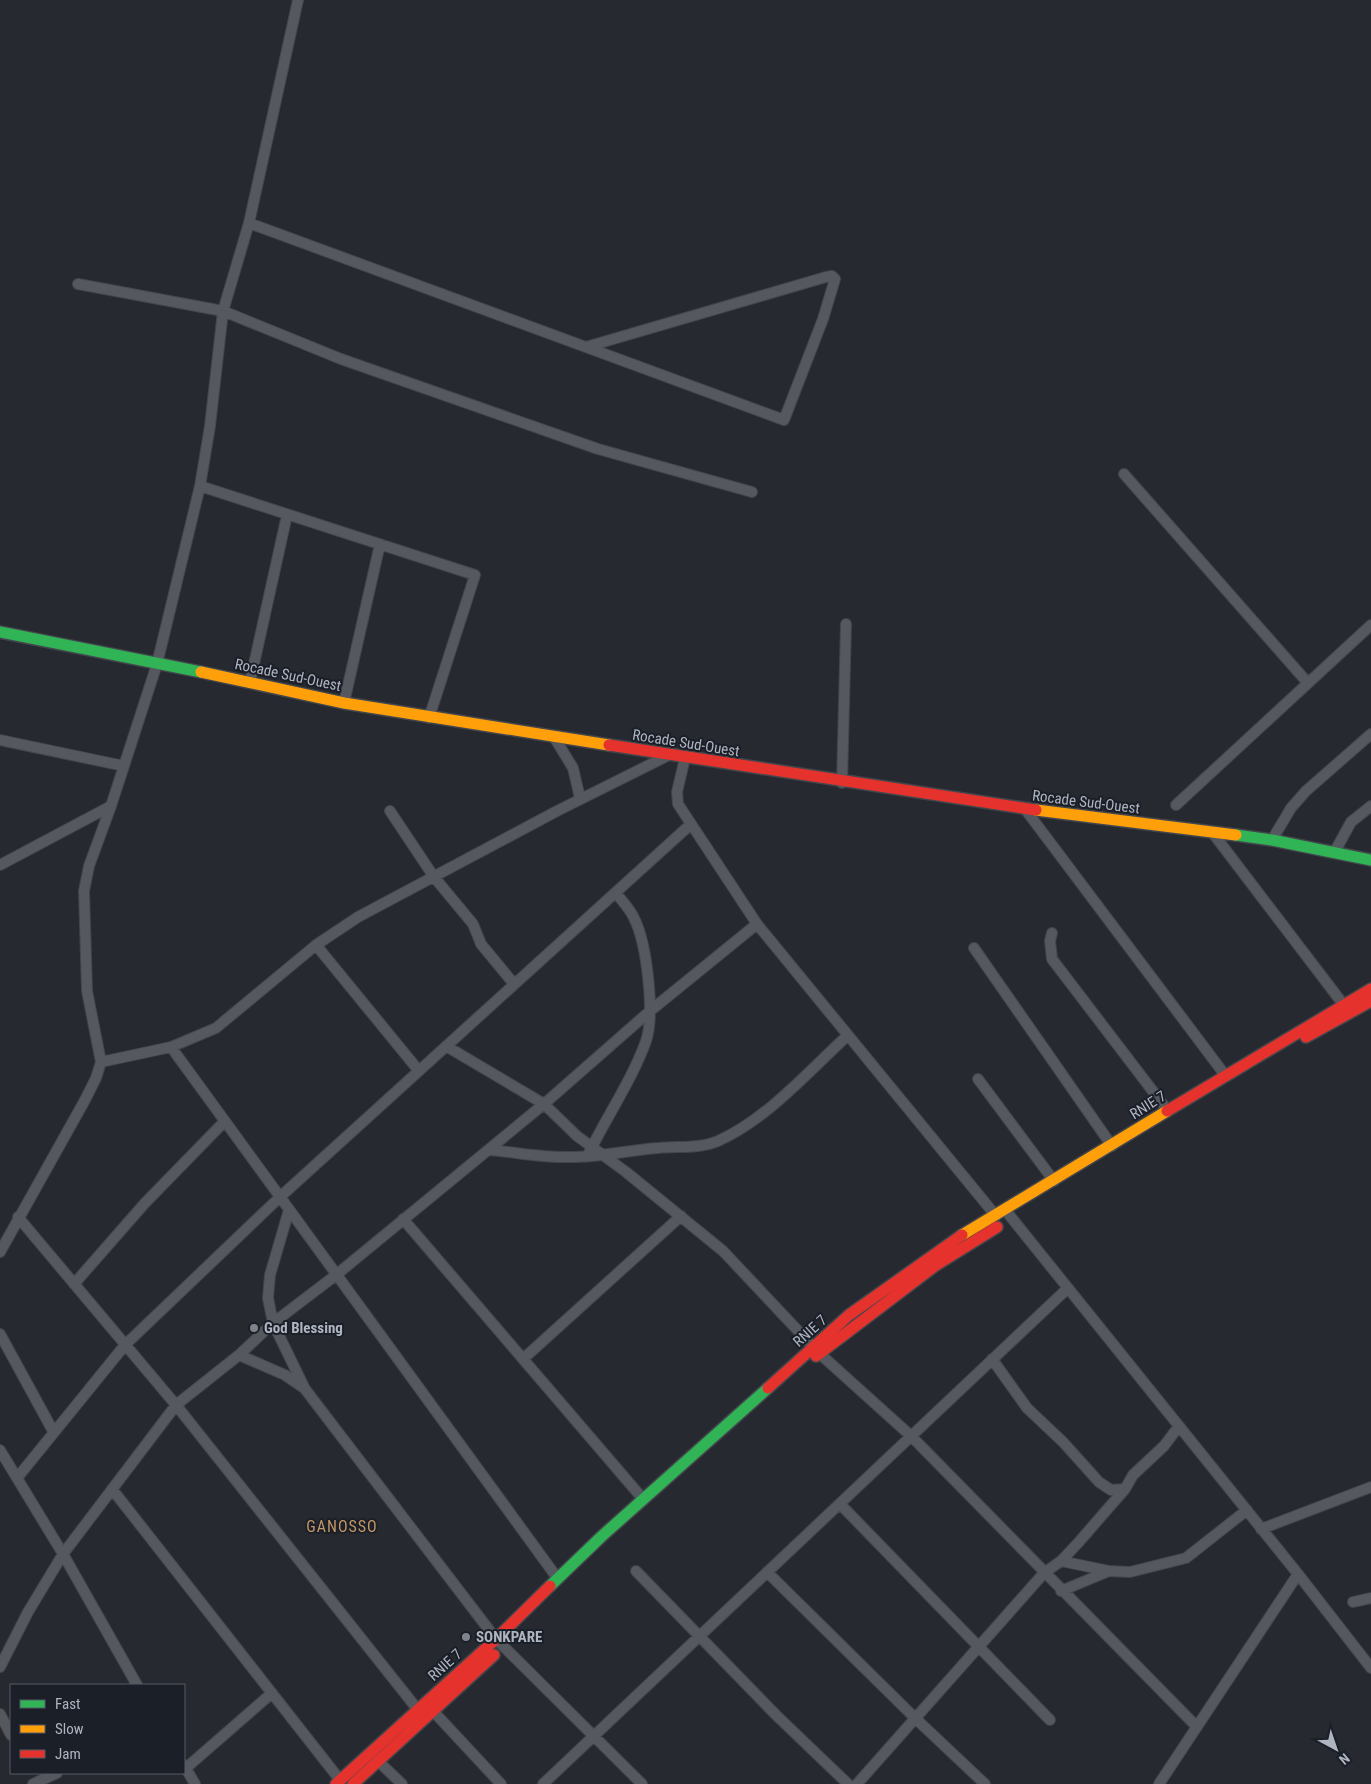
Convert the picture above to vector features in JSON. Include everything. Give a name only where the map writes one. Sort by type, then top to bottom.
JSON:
[{"type":"main road","name":"Rocade Sud-Ouest","points":[[0,632],[250,682],[344,703],[430,718],[842,783],[1026,809],[1272,840],[1371,860]]},
{"type":"main road","name":"RNIE 7","points":[[1004,1215],[1054,1181],[1224,1074],[1371,989]]},
{"type":"main road","name":"RNIE 7","points":[[338,1782],[418,1710],[500,1643],[816,1350],[849,1315],[954,1240],[1004,1215],[1184,1108],[1371,1002]]},
{"type":"main road","name":"RNIE 7","points":[[353,1784],[433,1711],[500,1643],[558,1579],[644,1499],[816,1350]]},
{"type":"street","points":[[0,1252],[96,1078],[101,1062],[87,991],[84,891],[89,866],[111,806],[157,664],[200,486],[210,426],[223,311],[249,223],[298,0]]},
{"type":"street","points":[[249,223],[784,420],[823,319],[835,279],[832,276],[826,276],[586,347]]},
{"type":"street","points":[[78,284],[223,311],[342,359],[598,450],[752,492]]},
{"type":"street","points":[[1124,474],[1307,682]]},
{"type":"street","points":[[200,486],[475,575],[430,718]]},
{"type":"street","points":[[250,682],[288,514]]},
{"type":"street","points":[[344,703],[380,544]]},
{"type":"street","points":[[842,783],[846,624]]},
{"type":"street","points":[[1176,805],[1371,624]]},
{"type":"street","points":[[1272,840],[1291,808],[1306,791],[1371,734]]},
{"type":"street","points":[[554,737],[573,768],[580,798]]},
{"type":"street","points":[[0,740],[124,766]]},
{"type":"street","points":[[101,1062],[170,1047],[208,1032],[231,1017],[316,945],[358,917],[580,798],[669,755]]},
{"type":"street","points":[[685,758],[677,792],[682,812],[757,924],[847,1036],[1068,1288],[1298,1574],[1371,1668]]},
{"type":"street","points":[[0,865],[111,806]]},
{"type":"street","points":[[1334,853],[1350,822],[1371,806]]},
{"type":"street","points":[[1026,809],[1224,1074]]},
{"type":"street","points":[[390,811],[434,877],[470,920],[481,944],[514,984]]},
{"type":"street","points":[[17,1478],[53,1431],[125,1345],[280,1197],[691,824]]},
{"type":"street","points":[[1212,832],[1343,1004]]},
{"type":"street","points":[[587,1157],[646,1041],[650,1010],[648,974],[638,929],[634,917],[616,893]]},
{"type":"street","points":[[0,1667],[28,1612],[63,1554],[176,1405],[239,1355],[273,1323],[336,1275],[544,1104],[650,1010],[757,924]]},
{"type":"street","points":[[1052,933],[1050,941],[1052,959],[1168,1111]]},
{"type":"street","points":[[316,945],[419,1071]]},
{"type":"street","points":[[974,948],[1112,1146]]},
{"type":"street","points":[[488,1150],[569,1158],[604,1156],[647,1149],[702,1146],[716,1142],[730,1135],[768,1108],[847,1036]]},
{"type":"street","points":[[446,1046],[544,1104],[592,1147],[723,1251],[816,1350],[911,1436],[1197,1727]]},
{"type":"street","points":[[170,1047],[558,1579]]},
{"type":"street","points":[[978,1079],[1054,1181]]},
{"type":"street","points":[[74,1284],[145,1203],[225,1121]]},
{"type":"street","points":[[289,1210],[268,1286],[273,1323],[305,1389],[500,1643],[642,1784]]},
{"type":"street","points":[[523,1358],[681,1216]]},
{"type":"street","points":[[18,1217],[176,1405],[418,1710]]},
{"type":"street","points":[[403,1219],[644,1499]]},
{"type":"street","points":[[543,1784],[1068,1288]]},
{"type":"street","points":[[0,1334],[53,1431]]},
{"type":"street","points":[[239,1355],[285,1375],[305,1389]]},
{"type":"street","points":[[992,1359],[1027,1408],[1063,1442],[1099,1482],[1111,1490],[1125,1489]]},
{"type":"street","points":[[857,1784],[1044,1573],[1061,1561],[1125,1489],[1133,1475],[1164,1446],[1179,1426]]},
{"type":"street","points":[[0,1450],[63,1554],[136,1684]]},
{"type":"street","points":[[1261,1529],[1371,1487]]},
{"type":"street","points":[[112,1489],[272,1693],[338,1782]]},
{"type":"street","points":[[840,1504],[1050,1720]]},
{"type":"street","points":[[1061,1561],[1109,1571],[1130,1572],[1186,1558],[1246,1510]]},
{"type":"street","points":[[636,1571],[776,1715],[848,1784]]},
{"type":"street","points":[[1061,1590],[1109,1571]]},
{"type":"street","points":[[767,1572],[985,1784]]},
{"type":"street","points":[[1159,1784],[1254,1644],[1298,1574]]},
{"type":"street","points":[[1353,1602],[1371,1598]]},
{"type":"street","points":[[195,1784],[185,1766],[272,1693]]},
{"type":"street","points":[[433,1711],[501,1784]]},
{"type":"street","points":[[0,1714],[10,1733]]},
{"type":"street","points":[[378,1760],[402,1784]]},
{"type":"street","points":[[35,1781],[54,1774]]},
{"type":"traffic: fast","points":[[0,632],[201,672]]},
{"type":"traffic: fast","points":[[1236,835],[1272,840],[1371,860]]},
{"type":"traffic: fast","points":[[550,1586],[602,1536],[768,1388]]},
{"type":"traffic: slow","points":[[201,672],[344,703],[609,745]]},
{"type":"traffic: slow","points":[[1036,810],[1236,835]]},
{"type":"traffic: slow","points":[[962,1235],[1167,1111]]},
{"type":"traffic: jam","points":[[609,745],[1036,810]]},
{"type":"traffic: jam","points":[[1167,1111],[1371,989]]},
{"type":"traffic: jam","points":[[1306,1037],[1371,1001]]},
{"type":"traffic: jam","points":[[816,1356],[936,1265],[997,1227]]},
{"type":"traffic: jam","points":[[768,1388],[849,1315],[962,1235]]},
{"type":"traffic: jam","points":[[336,1784],[496,1639],[550,1586]]},
{"type":"traffic: jam","points":[[353,1784],[494,1655]]},
{"type":"place","name":"God Blessing","points":[[254,1328]]},
{"type":"place","name":"SONKPARE","points":[[466,1637]]},
{"type":"district","name":"GANOSSO","points":[[342,1526]]}]
